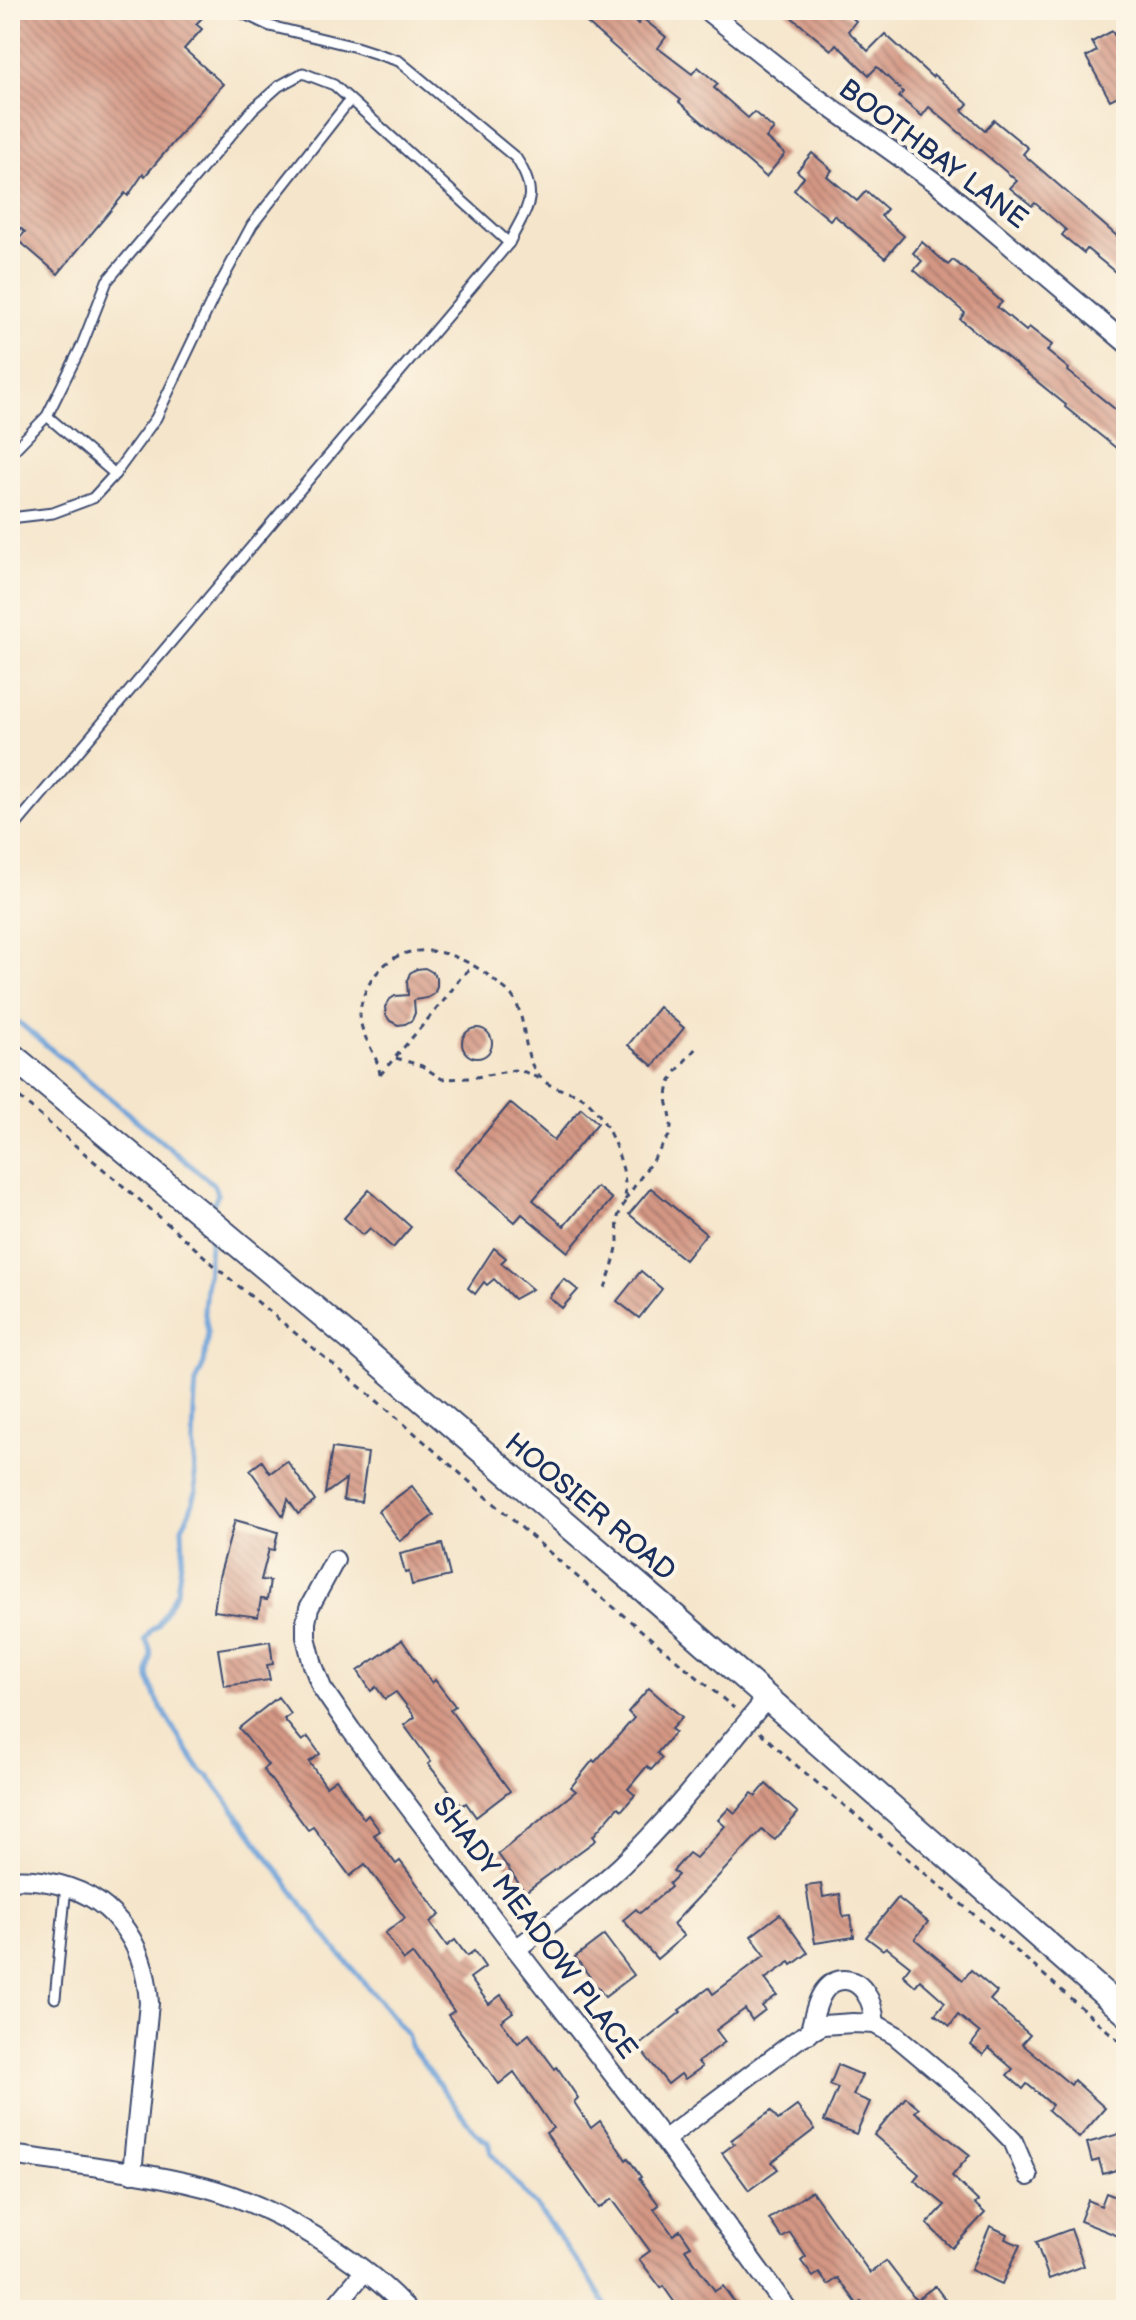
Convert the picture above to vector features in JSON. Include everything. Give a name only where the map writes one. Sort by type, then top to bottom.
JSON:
[{"type":"street","name":"BOOTHBAY LANE","points":[[706,10],[794,81],[939,185],[1126,343]]},
{"type":"street","name":"HOOSIER ROAD","points":[[10,1054],[356,1343],[1126,2013]]},
{"type":"street","name":"SHADY MEADOW PLACE","points":[[335,1560],[309,1608],[306,1622],[306,1637],[322,1688],[516,1949],[664,2140],[788,2310]]},
{"type":"street","points":[[516,1949],[621,1865],[665,1819],[767,1698]]},
{"type":"street","points":[[10,1879],[66,1886],[101,1904],[117,1918],[141,1957],[148,1982],[149,2003],[132,2173]]},
{"type":"street","points":[[809,2034],[824,1991],[835,1981],[846,1979],[856,1983],[867,1994],[875,2024]]},
{"type":"street","points":[[664,2140],[823,2025],[875,2024],[895,2035],[977,2104],[1013,2141],[1028,2176]]},
{"type":"street","points":[[10,2155],[132,2173],[207,2188],[261,2208],[334,2249],[408,2310]]},
{"type":"street","points":[[332,2310],[364,2272]]},
{"type":"lane","points":[[10,832],[509,243],[531,198],[528,176],[516,158],[399,61],[270,26],[236,10]]},
{"type":"lane","points":[[10,454],[47,416],[82,345],[107,281],[252,110],[279,86],[303,73],[334,85],[509,243]]},
{"type":"lane","points":[[10,518],[53,513],[93,498],[115,474],[156,418],[252,225],[350,100]]},
{"type":"lane","points":[[47,416],[115,474]]},
{"type":"lane","points":[[55,1998],[66,1886]]},
{"type":"path","points":[[473,966],[380,1075],[379,1063],[361,1024],[363,999],[382,966],[408,951],[423,950],[456,957],[473,966],[486,974],[512,996],[523,1025],[527,1056],[544,1081]]},
{"type":"path","points":[[605,1288],[618,1244],[618,1217],[625,1200],[669,1136],[672,1114],[667,1092],[671,1079],[696,1048]]},
{"type":"path","points":[[396,1058],[422,1066],[442,1079],[471,1078],[514,1070],[525,1072],[578,1095],[599,1113],[611,1136],[624,1171],[625,1200]]},
{"type":"path","points":[[10,1090],[394,1415],[574,1574],[1126,2047]]},
{"type":"building","points":[[10,10],[193,10],[202,18],[196,24],[202,29],[184,49],[223,84],[145,176],[143,174],[128,196],[125,193],[58,274],[18,240],[25,232],[10,220]]},
{"type":"building","points":[[572,10],[622,10],[638,24],[642,18],[666,37],[658,48],[692,74],[698,67],[718,84],[714,88],[748,118],[754,112],[774,129],[766,138],[785,154],[766,177],[679,102],[681,100]]},
{"type":"building","points":[[783,10],[842,10],[856,21],[848,31],[868,51],[885,34],[932,77],[934,75],[968,104],[962,110],[985,130],[994,120],[1028,148],[1023,154],[1126,244],[1126,281],[1087,249],[1084,253],[1062,235],[1066,230],[1035,203],[1032,206],[1010,188],[1017,181],[929,107],[922,116],[899,97],[903,92],[877,67],[869,75],[836,44],[831,50]]},
{"type":"building","points":[[1112,31],[1126,56],[1126,92],[1110,100],[1086,57],[1097,51],[1092,42]]},
{"type":"building","points":[[812,153],[832,170],[827,176],[857,201],[866,191],[887,209],[881,216],[904,236],[885,258],[834,215],[830,220],[794,190],[804,177],[797,171]]},
{"type":"building","points":[[922,242],[948,265],[953,260],[967,271],[1002,302],[997,307],[1026,331],[1029,327],[1052,345],[1047,351],[1126,418],[1126,456],[960,319],[965,313],[914,270],[922,261],[913,253]]},
{"type":"building","points":[[425,968],[437,979],[434,994],[414,1000],[412,1020],[398,1025],[390,1021],[385,1007],[389,1000],[408,995],[410,973]]},
{"type":"building","points":[[659,1007],[684,1028],[653,1066],[628,1045]]},
{"type":"building","points":[[477,1028],[488,1032],[492,1043],[488,1054],[477,1058],[466,1054],[462,1043],[466,1032]]},
{"type":"building","points":[[510,1103],[554,1140],[581,1108],[598,1123],[533,1200],[564,1226],[597,1187],[612,1199],[568,1252],[522,1214],[515,1222],[454,1170]]},
{"type":"building","points":[[651,1188],[706,1234],[685,1260],[629,1214]]},
{"type":"building","points":[[369,1190],[411,1227],[393,1248],[370,1228],[363,1235],[344,1218]]},
{"type":"building","points":[[494,1248],[506,1258],[501,1263],[532,1289],[514,1299],[494,1279],[487,1285],[484,1282],[475,1294],[468,1288]]},
{"type":"building","points":[[641,1271],[662,1289],[639,1318],[617,1301]]},
{"type":"building","points":[[564,1279],[578,1290],[562,1308],[549,1297]]},
{"type":"building","points":[[332,1448],[368,1453],[361,1502],[343,1500],[346,1479],[325,1494]]},
{"type":"building","points":[[262,1461],[270,1473],[287,1461],[315,1501],[298,1514],[288,1499],[283,1516],[250,1470]]},
{"type":"building","points":[[412,1486],[434,1515],[400,1541],[378,1511]]},
{"type":"building","points":[[235,1520],[278,1532],[274,1550],[269,1549],[261,1580],[270,1581],[267,1600],[261,1599],[258,1617],[214,1611],[219,1577]]},
{"type":"building","points":[[442,1544],[450,1576],[412,1585],[400,1554]]},
{"type":"building","points":[[402,1640],[432,1683],[435,1680],[455,1706],[450,1710],[510,1791],[476,1817],[466,1803],[462,1806],[428,1764],[431,1762],[404,1725],[415,1717],[396,1692],[385,1699],[376,1687],[371,1691],[358,1671]]},
{"type":"building","points":[[270,1641],[273,1664],[267,1665],[270,1680],[224,1686],[218,1649]]},
{"type":"building","points":[[649,1688],[682,1717],[671,1729],[675,1732],[657,1753],[662,1758],[651,1770],[647,1766],[628,1789],[635,1795],[622,1810],[618,1807],[593,1836],[596,1840],[525,1892],[498,1854],[576,1791],[571,1787],[634,1718],[628,1712]]},
{"type":"building","points":[[278,1697],[291,1714],[284,1719],[302,1741],[308,1737],[320,1754],[309,1762],[326,1786],[336,1779],[364,1819],[368,1815],[380,1831],[374,1835],[396,1864],[400,1861],[440,1915],[430,1922],[447,1946],[455,1940],[467,1956],[474,1951],[485,1967],[470,1978],[489,2004],[501,1995],[513,2012],[501,2021],[518,2043],[529,2034],[555,2069],[557,2067],[578,2098],[574,2102],[591,2128],[600,2121],[659,2205],[654,2209],[673,2235],[680,2230],[691,2246],[685,2249],[715,2291],[723,2286],[734,2302],[723,2310],[680,2310],[639,2259],[650,2251],[612,2199],[599,2208],[546,2133],[553,2128],[514,2072],[499,2084],[448,2015],[454,2011],[412,1954],[404,1960],[385,1933],[405,1918],[365,1864],[350,1876],[313,1827],[308,1830],[263,1769],[268,1765],[239,1728]]},
{"type":"building","points":[[766,1784],[798,1813],[775,1840],[762,1830],[673,1924],[684,1936],[657,1959],[623,1920],[636,1909],[640,1913],[671,1887],[669,1884],[678,1875],[673,1871],[689,1853],[696,1858],[725,1826],[718,1820],[729,1808],[735,1813],[752,1793],[756,1796]]},
{"type":"building","points":[[821,1884],[823,1897],[840,1894],[843,1917],[851,1916],[854,1937],[815,1943],[806,1886]]},
{"type":"building","points":[[898,1898],[928,1922],[915,1939],[963,1980],[971,1970],[997,1992],[990,2000],[1030,2035],[1022,2044],[1071,2085],[1074,2080],[1105,2108],[1079,2138],[1048,2110],[1052,2105],[1027,2084],[1023,2089],[1007,2075],[1013,2069],[989,2048],[983,2055],[971,2045],[980,2033],[958,2015],[950,2026],[935,2014],[945,2002],[920,1980],[915,1986],[903,1975],[910,1966],[886,1947],[883,1950],[866,1937]]},
{"type":"building","points":[[780,1914],[808,1953],[765,1979],[777,1995],[762,2006],[765,2010],[752,2020],[745,2009],[716,2030],[725,2042],[698,2062],[702,2067],[685,2079],[681,2074],[668,2084],[638,2046],[709,1988],[713,1994],[765,1955],[751,1936]]},
{"type":"building","points":[[604,1935],[634,1975],[605,1997],[575,1957]]},
{"type":"building","points":[[838,2065],[862,2075],[853,2095],[870,2102],[856,2134],[824,2121],[838,2088],[830,2085]]},
{"type":"building","points":[[906,2097],[919,2108],[915,2112],[970,2155],[952,2176],[978,2201],[975,2204],[985,2213],[952,2248],[927,2224],[945,2205],[914,2180],[919,2174],[874,2135]]},
{"type":"building","points":[[797,2106],[815,2129],[772,2162],[778,2169],[749,2190],[722,2153],[734,2144],[731,2140],[771,2111],[778,2120]]},
{"type":"building","points":[[1126,2132],[1126,2167],[1103,2174],[1099,2160],[1092,2162],[1087,2143]]},
{"type":"building","points":[[812,2191],[870,2273],[886,2261],[916,2300],[935,2286],[953,2310],[868,2310],[862,2302],[858,2305],[838,2278],[828,2285],[819,2273],[813,2277],[801,2261],[806,2257],[790,2233],[782,2238],[769,2219]]},
{"type":"building","points":[[1106,2193],[1126,2201],[1126,2239],[1080,2221],[1088,2200],[1101,2206]]},
{"type":"building","points":[[990,2226],[1007,2234],[1005,2239],[1020,2245],[1002,2284],[971,2270]]},
{"type":"building","points":[[1071,2229],[1084,2266],[1049,2279],[1036,2242]]},
{"type":"waterway","points":[[10,1015],[213,1184],[218,1194],[213,1205]]},
{"type":"waterway","points":[[211,1234],[204,1309],[208,1332],[204,1363],[196,1383],[194,1409],[196,1492],[182,1527],[183,1549],[177,1591],[158,1625],[145,1640],[151,1655],[149,1676],[154,1693],[201,1771],[209,1776],[330,1942],[407,2034],[409,2044],[540,2211],[589,2277],[609,2310]]}]
